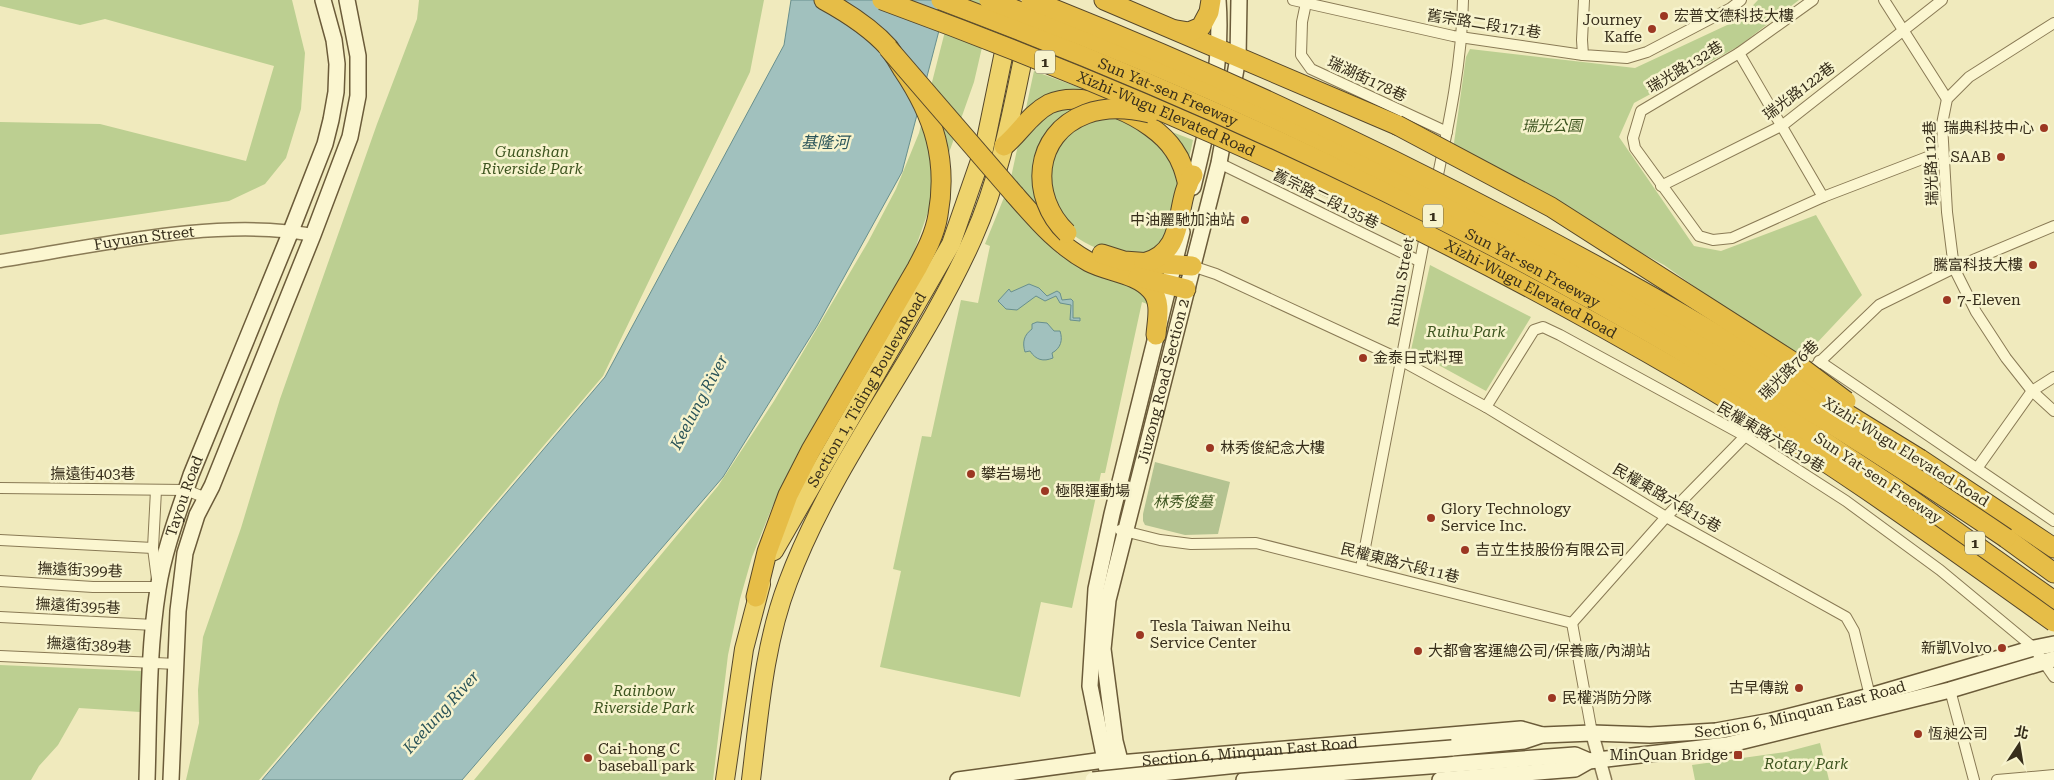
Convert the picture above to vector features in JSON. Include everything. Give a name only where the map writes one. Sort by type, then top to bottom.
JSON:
[{"type":"highway","points":[[824,0],[864,27],[888,48],[1058,242],[1091,263],[1141,282],[1152,291],[1158,304],[1156,335]]},
{"type":"highway","name":"Xizhi-Wugu Elevated Road","points":[[882,0],[1095,81],[1206,129],[1424,233],[1592,322],[1689,376],[1783,434],[1907,516],[2054,622]]},
{"type":"highway","name":"Sun Yat-sen Freeway","points":[[941,0],[1138,78],[1306,153],[1435,217],[1661,339],[1720,374],[1895,488],[2054,601]]},
{"type":"highway","name":"Sun Yat-sen Freeway","points":[[989,0],[1052,24],[1232,100],[1373,166],[1476,218],[1590,280],[1718,354],[1896,464],[2054,572]]},
{"type":"highway","name":"Section 1, Tiding BoulevaRoad","points":[[725,780],[744,649],[756,597],[774,552],[800,501],[951,244],[984,149],[1015,0]]},
{"type":"highway","points":[[1104,0],[1397,125],[1551,207],[1637,260],[1798,365],[1920,459]]},
{"type":"highway","points":[[1168,28],[1181,31],[1197,30],[1206,21],[1211,0]]},
{"type":"highway","name":"Xizhi-Wugu Elevated Road","points":[[1034,2],[1125,38],[1261,97],[1464,195],[1700,324],[1920,459],[2054,548]]},
{"type":"highway","name":"Section 1, Tiding BoulevaRoad","points":[[750,780],[762,693],[774,631],[787,583],[806,539],[848,459],[948,289],[973,238],[989,199],[1004,146],[1034,2]]},
{"type":"highway","points":[[756,597],[767,552],[788,495],[810,450],[917,268],[930,242],[938,216],[941,168],[937,140],[929,113],[888,48]]},
{"type":"highway","points":[[1004,146],[1018,135],[1031,117],[1050,104],[1068,99],[1090,100],[1123,112],[1162,136],[1193,178],[1174,236],[1161,255],[1144,263]]},
{"type":"highway","points":[[1183,266],[1124,261],[1106,256],[1084,245],[1067,233],[1057,224],[1047,207],[1041,178],[1043,162],[1050,145],[1060,130],[1086,113],[1110,108],[1133,109],[1206,129]]},
{"type":"highway","points":[[1120,273],[1177,287]]},
{"type":"main road","points":[[291,231],[325,144],[336,92],[337,64],[334,40],[323,0]]},
{"type":"main road","points":[[313,235],[350,137],[358,96],[358,56],[346,0]]},
{"type":"main road","name":"Jiuzong Road Section 2","points":[[1183,266],[1193,178],[1212,106],[1219,50],[1218,0]]},
{"type":"main road","name":"Jiuzong Road Section 2","points":[[1112,761],[1103,649],[1108,600],[1126,531],[1177,287],[1219,163],[1238,58],[1239,0]]},
{"type":"main road","name":"Tayou Road","points":[[147,780],[154,625],[158,587],[186,490],[291,231]]},
{"type":"main road","name":"Tayou Road","points":[[171,780],[178,611],[185,553],[197,515],[206,498],[313,235]]},
{"type":"main road","name":"Jiuzong Road Section 2","points":[[1112,761],[1090,676],[1096,588],[1156,335],[1177,287]]},
{"type":"main road","name":"Section 6, Minquan East Road","points":[[1093,780],[1238,765],[1524,741],[1542,735],[1592,733],[1650,735],[1716,731],[1870,696],[2034,648],[2054,644]]},
{"type":"main road","name":"Section 6, Minquan East Road","points":[[1440,780],[1575,769],[1595,761],[1727,745],[1950,690],[2048,660]]},
{"type":"main road","name":"Section 6, Minquan East Road","points":[[958,780],[989,778],[1112,761],[1194,757],[1458,733],[1521,729],[1542,735]]},
{"type":"main road","name":"Section 6, Minquan East Road","points":[[1244,780],[1575,755],[1595,761]]},
{"type":"main road","points":[[1109,780],[1112,761]]},
{"type":"main road","points":[[1112,761],[1125,780]]},
{"type":"street","name":"舊宗路二段171巷","points":[[1293,0],[1463,37],[1627,58],[1647,52],[1730,4],[1741,0]]},
{"type":"street","name":"Ruihu Street","points":[[1361,568],[1402,361],[1419,261],[1447,132],[1463,37],[1463,0]]},
{"type":"street","points":[[1583,51],[1584,0]]},
{"type":"street","name":"瑞光路132巷","points":[[1661,186],[1635,148],[1633,138],[1640,111],[1739,53],[1813,0]]},
{"type":"street","points":[[1884,0],[1947,99],[1969,77],[2054,23]]},
{"type":"street","name":"瑞光路122巷","points":[[1661,186],[1783,125],[1942,0]]},
{"type":"street","name":"瑞湖街178巷","points":[[1306,3],[1302,22],[1301,55],[1311,69],[1447,132]]},
{"type":"street","points":[[1739,53],[1783,125],[1823,197]]},
{"type":"street","name":"瑞光路112巷","points":[[1947,99],[1942,124],[1943,151],[1947,212],[1954,268],[1976,312],[2006,358],[2032,391],[2054,411]]},
{"type":"street","points":[[1661,186],[1699,236],[1713,240],[1732,238],[1823,197],[1943,151]]},
{"type":"street","name":"舊宗路二段135巷","points":[[1219,163],[1419,261]]},
{"type":"street","name":"瑞光路76巷","points":[[1572,623],[1666,516],[1819,362],[1879,305],[1954,268],[2054,226]]},
{"type":"street","name":"Fuyuan Street","points":[[0,261],[198,232],[276,229],[313,235]]},
{"type":"street","name":"民權東路六段15巷","points":[[1183,266],[1216,274],[1402,361],[1486,407],[1666,516],[1846,617],[1854,631],[1870,696]]},
{"type":"street","name":"民權東路六段19巷","points":[[1486,407],[1527,338],[1534,330],[1543,328],[1745,436],[1846,501],[1916,553],[2034,648],[2048,660],[2054,677]]},
{"type":"street","points":[[1819,362],[1978,467],[2054,520]]},
{"type":"street","points":[[1978,467],[2032,391],[2054,377]]},
{"type":"street","name":"撫遠街403巷","points":[[0,488],[186,490]]},
{"type":"street","points":[[156,490],[153,548],[158,587]]},
{"type":"street","points":[[186,490],[206,498]]},
{"type":"street","name":"民權東路六段11巷","points":[[1109,527],[1191,544],[1256,543],[1361,568],[1572,623]]},
{"type":"street","points":[[0,540],[153,548]]},
{"type":"street","name":"撫遠街399巷","points":[[0,581],[158,587]]},
{"type":"street","name":"撫遠街395巷","points":[[0,617],[154,625]]},
{"type":"street","points":[[1572,623],[1592,733],[1595,761],[1605,780]]},
{"type":"street","name":"撫遠街389巷","points":[[0,656],[177,664]]},
{"type":"street","points":[[1950,690],[1974,780]]},
{"type":"street","points":[[1194,757],[1197,780]]},
{"type":"street","points":[[1997,780],[2054,774]]},
{"type":"green space","points":[[0,0],[292,0],[305,53],[301,109],[286,158],[265,184],[229,201],[0,235],[0,122],[100,124],[246,161],[274,66],[105,19],[80,25],[0,6]]},
{"type":"green space","name":"Guanshan Riverside Park","points":[[419,0],[764,0],[750,72],[603,376],[259,780],[186,780],[199,723],[198,690],[203,637],[241,528],[280,399],[377,124],[417,19]]},
{"type":"green space","name":"Rainbow Riverside Park","points":[[953,0],[993,0],[974,82],[903,283],[773,505],[752,557],[740,599],[728,655],[713,780],[474,780],[718,486],[774,401],[868,242],[896,189],[919,133]]},
{"type":"green space","name":"瑞光公園","points":[[1758,0],[1799,0],[1739,46],[1634,103],[1619,137],[1694,246],[1721,251],[1816,215],[1862,295],[1800,361],[1664,265],[1453,150],[1466,57],[1470,49],[1635,68],[1740,19]]},
{"type":"green space","points":[[1034,71],[1127,105],[1106,109],[1049,147],[1049,218],[1010,182]]},
{"type":"green space","points":[[1118,117],[1141,120],[1193,140],[1174,229],[1158,260],[1124,255],[1090,245],[1069,231],[1052,209],[1049,189],[1052,166],[1067,136],[1084,123]]},
{"type":"green space","points":[[1005,195],[1058,254],[1099,277],[1143,289],[1150,305],[1142,302],[1105,473],[1101,473],[1072,608],[1041,602],[1020,697],[880,667],[901,571],[893,569],[922,436],[931,437],[961,300],[978,303],[990,246],[985,244]]},
{"type":"green space","name":"Ruihu Park","points":[[1430,265],[1531,317],[1486,391],[1411,350]]},
{"type":"green space","name":"林秀俊墓","points":[[1155,462],[1230,482],[1218,534],[1185,535],[1145,525],[1143,514]]},
{"type":"green space","points":[[0,665],[142,671],[140,712],[79,708],[58,745],[39,766],[31,780],[0,780]]},
{"type":"green space","name":"Rotary Park","points":[[1820,743],[1829,780],[1695,780],[1692,765],[1786,752]]},
{"type":"water","name":"基隆河","points":[[791,0],[947,0],[902,172],[817,326],[723,477],[462,780],[262,780],[605,377],[784,45]]},
{"type":"water","points":[[1029,284],[1039,288],[1047,296],[1057,291],[1060,293],[1062,300],[1071,299],[1073,301],[1073,318],[1080,318],[1080,321],[1070,320],[1071,305],[1060,303],[1056,296],[1045,301],[1036,296],[1017,310],[1006,309],[998,301],[1009,289],[1011,292]]},
{"type":"water","points":[[1037,322],[1047,323],[1054,331],[1060,331],[1060,344],[1052,353],[1053,358],[1040,359],[1030,351],[1025,352],[1024,339],[1032,329],[1032,324]]},
{"type":"place","name":"宏普文德科技大樓","points":[[1664,16]]},
{"type":"place","name":"Journey Kaffe","points":[[1652,29]]},
{"type":"place","name":"瑞典科技中心","points":[[2044,128]]},
{"type":"place","name":"SAAB","points":[[2001,157]]},
{"type":"place","name":"中油麗馳加油站","points":[[1245,220]]},
{"type":"place","name":"騰富科技大樓","points":[[2033,265]]},
{"type":"place","name":"7-Eleven","points":[[1947,300]]},
{"type":"place","name":"金泰日式料理","points":[[1363,358]]},
{"type":"place","name":"林秀俊紀念大樓","points":[[1210,448]]},
{"type":"place","name":"攀岩場地","points":[[971,474]]},
{"type":"place","name":"極限運動場","points":[[1045,491]]},
{"type":"place","name":"Glory Technology Service Inc.","points":[[1431,518]]},
{"type":"place","name":"吉立生技股份有限公司","points":[[1465,550]]},
{"type":"place","name":"Tesla Taiwan Neihu Service Center","points":[[1140,635]]},
{"type":"place","name":"新凱Volvo","points":[[2002,648]]},
{"type":"place","name":"大都會客運總公司/保養廠/內湖站","points":[[1418,651]]},
{"type":"place","name":"古早傳說","points":[[1799,688]]},
{"type":"place","name":"民權消防分隊","points":[[1552,698]]},
{"type":"place","name":"恆昶公司","points":[[1918,734]]},
{"type":"place","name":"MinQuan Bridge","points":[[1738,755]]},
{"type":"place","name":"Cai-hong C baseball park","points":[[588,758]]},
{"type":"water label","name":"Keelung River","points":[[699,402]]},
{"type":"water label","name":"Keelung River","points":[[441,712]]}]
